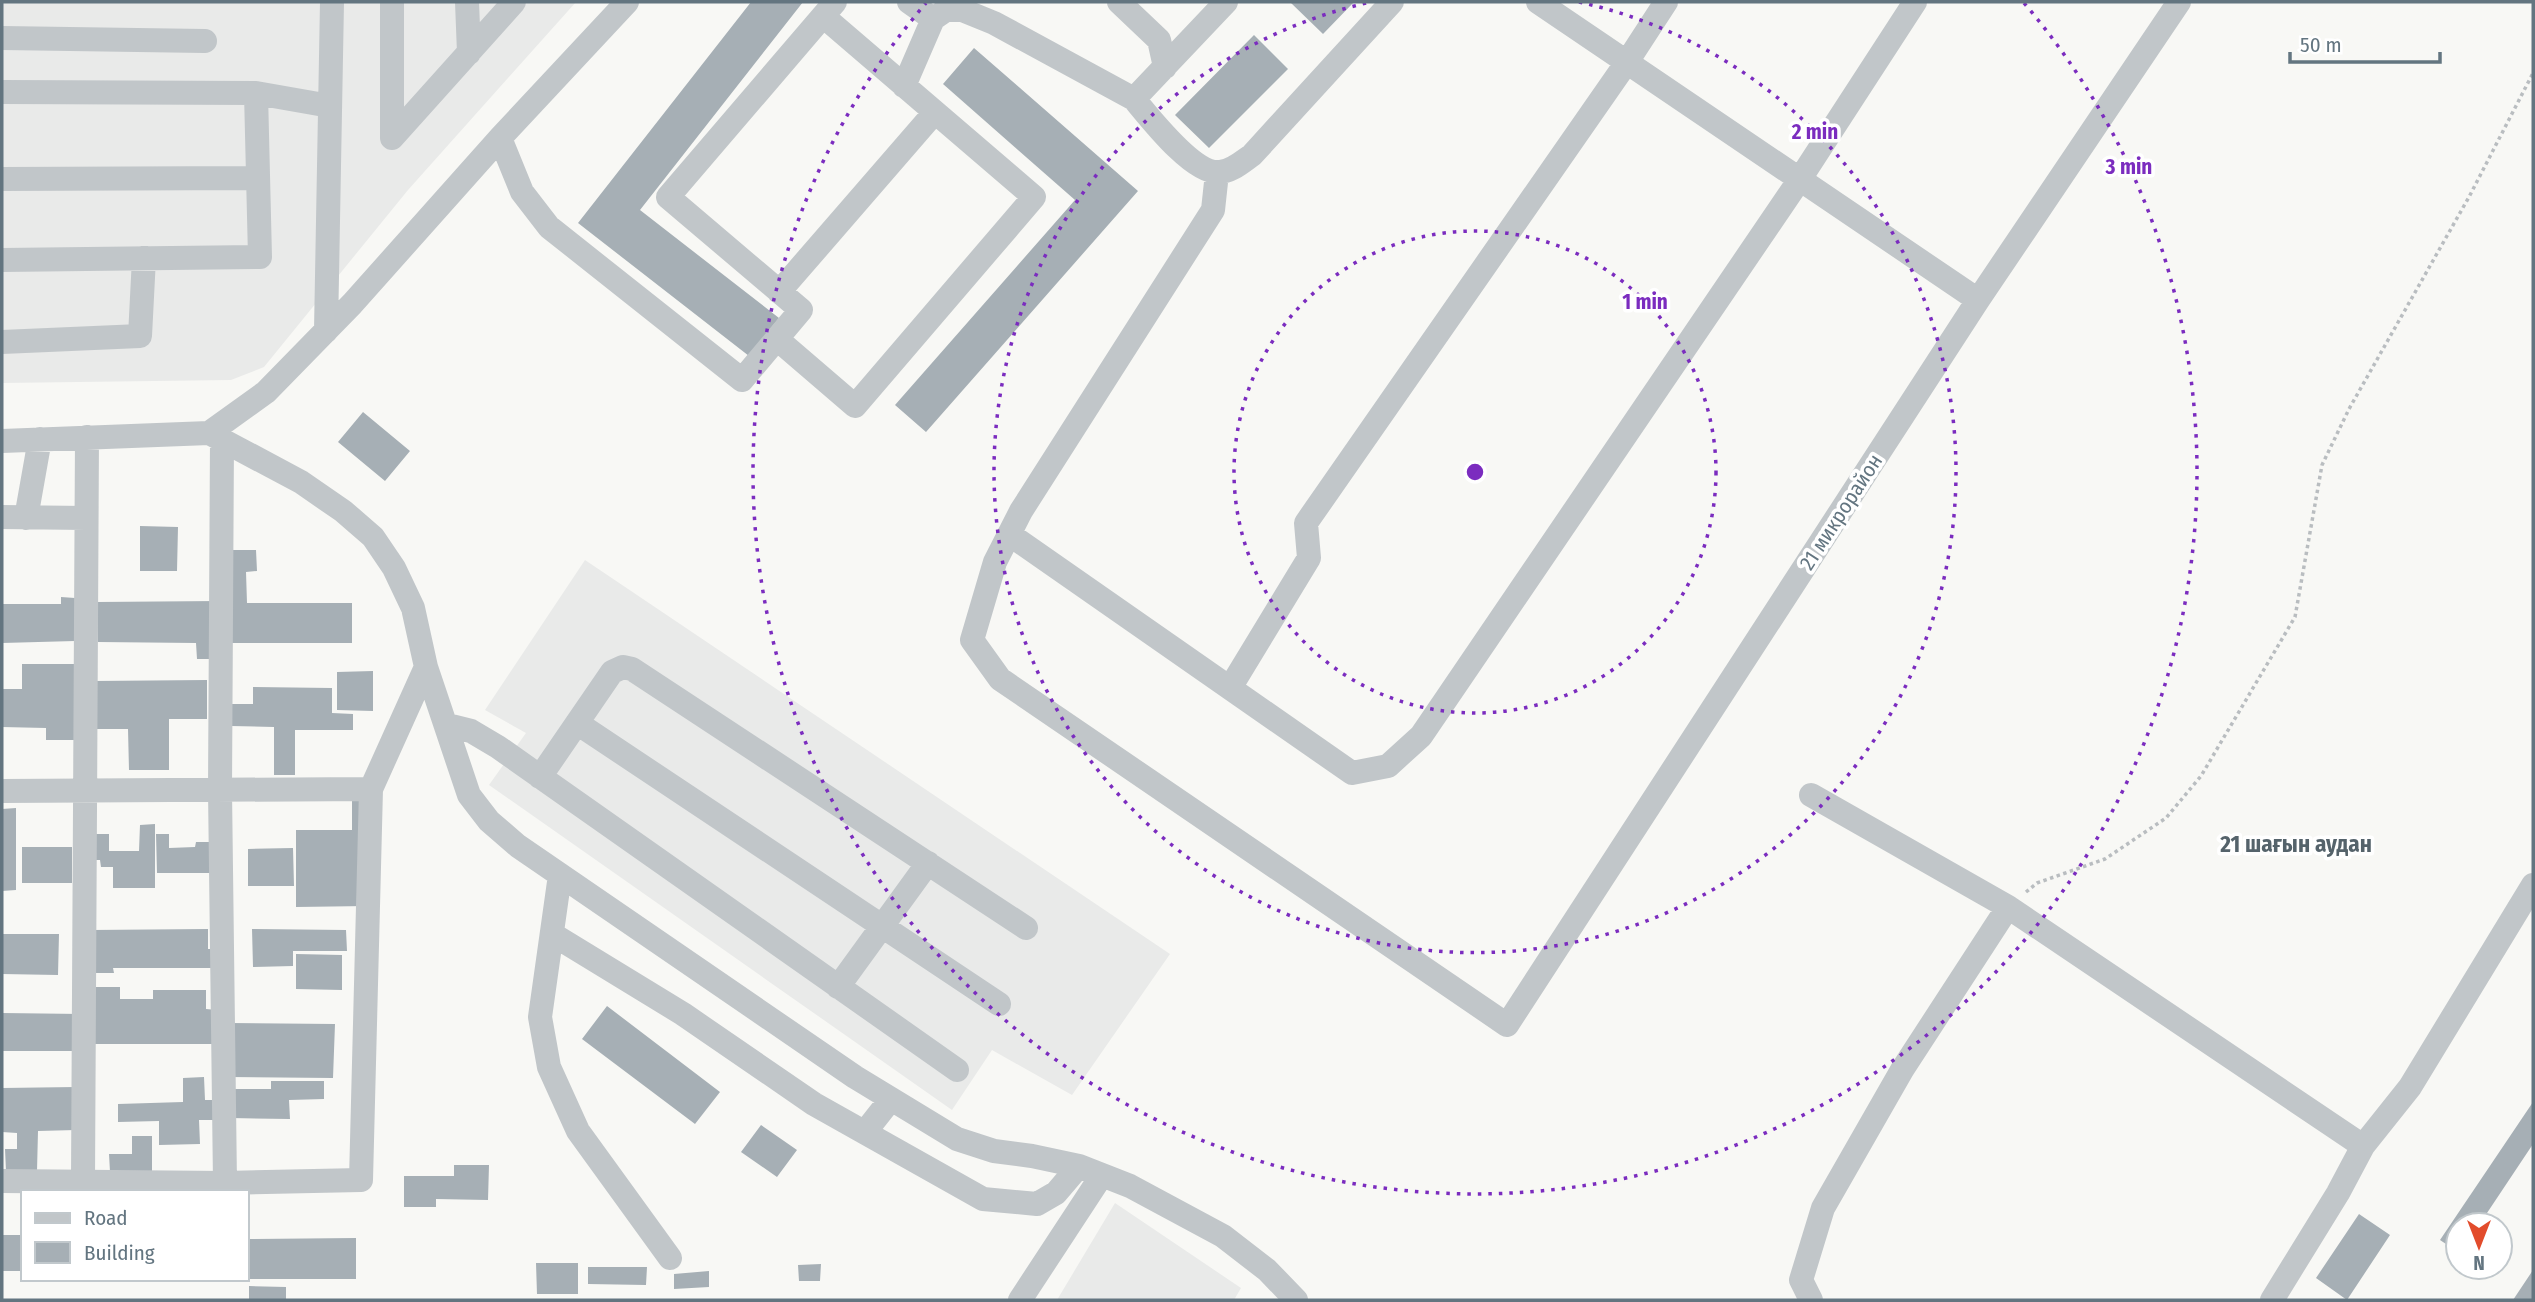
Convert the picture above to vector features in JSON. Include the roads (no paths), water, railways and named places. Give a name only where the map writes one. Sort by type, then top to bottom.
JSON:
[{"type":"street","points":[[326,331],[332,2]]},
{"type":"street","points":[[392,2],[392,138],[514,2]]},
{"type":"street","points":[[467,2],[469,52]]},
{"type":"street","points":[[215,436],[266,392],[326,331],[627,2]]},
{"type":"street","points":[[909,2],[933,19]]},
{"type":"street","points":[[1119,2],[1159,40],[1165,67]]},
{"type":"street","points":[[1134,99],[1226,2]]},
{"type":"street","points":[[904,86],[933,19],[946,10],[962,10],[994,23],[1134,99],[1169,140],[1187,156],[1217,173],[1231,169],[1252,155],[1392,2]]},
{"type":"street","points":[[1538,2],[1978,300]]},
{"type":"street","points":[[1230,688],[1309,558],[1306,523],[1628,62],[1666,2]]},
{"type":"street","points":[[1217,173],[1213,210],[1009,534],[1352,774],[1388,766],[1422,736],[1800,179],[1915,2]]},
{"type":"street","name":"21 микрорайон","points":[[1009,534],[995,562],[972,640],[1000,679],[1507,1025],[1978,300],[2179,2]]},
{"type":"street","points":[[500,138],[522,192],[549,227],[742,380],[777,339],[802,310],[668,197],[829,9],[904,86],[1034,197],[855,406],[777,339]]},
{"type":"street","points":[[2,38],[205,41]]},
{"type":"street","points":[[2,92],[256,93],[330,106]]},
{"type":"street","points":[[2,260],[260,257],[256,93]]},
{"type":"street","points":[[779,292],[935,112]]},
{"type":"street","points":[[2,179],[258,178]]},
{"type":"street","points":[[2,342],[140,337],[144,258]]},
{"type":"street","points":[[215,436],[225,1183]]},
{"type":"street","points":[[2,441],[215,436],[300,482],[344,510],[373,537],[394,568],[413,608],[426,667],[469,795],[489,821],[518,846],[844,1070],[957,1139],[994,1151],[1032,1156],[1090,1170],[1130,1186],[1223,1236],[1268,1270],[1296,1300]]},
{"type":"street","points":[[83,1180],[87,437]]},
{"type":"street","points":[[40,439],[14,517],[86,518]]},
{"type":"street","points":[[2,1181],[225,1183],[361,1180],[371,789],[426,667]]},
{"type":"street","points":[[540,777],[612,671],[623,667],[632,668],[1026,928]]},
{"type":"street","points":[[577,723],[999,1004]]},
{"type":"street","points":[[447,725],[484,738],[957,1070]]},
{"type":"street","points":[[2,791],[371,789]]},
{"type":"street","points":[[1811,795],[2008,907],[2363,1146]]},
{"type":"street","points":[[838,986],[928,863]]},
{"type":"street","points":[[560,875],[540,1017],[550,1067],[578,1131],[670,1258]]},
{"type":"street","points":[[2272,1300],[2338,1193],[2363,1146],[2410,1087],[2533,885]]},
{"type":"street","points":[[1811,1300],[1801,1280],[1824,1208],[1902,1070],[2008,907]]},
{"type":"street","points":[[552,934],[683,1014],[814,1104],[983,1199],[1038,1204],[1090,1170]]},
{"type":"street","points":[[865,1132],[891,1099]]},
{"type":"street","points":[[1020,1300],[1090,1170]]},
{"type":"district","name":"21 шағын аудан","points":[[2296,844]]}]
